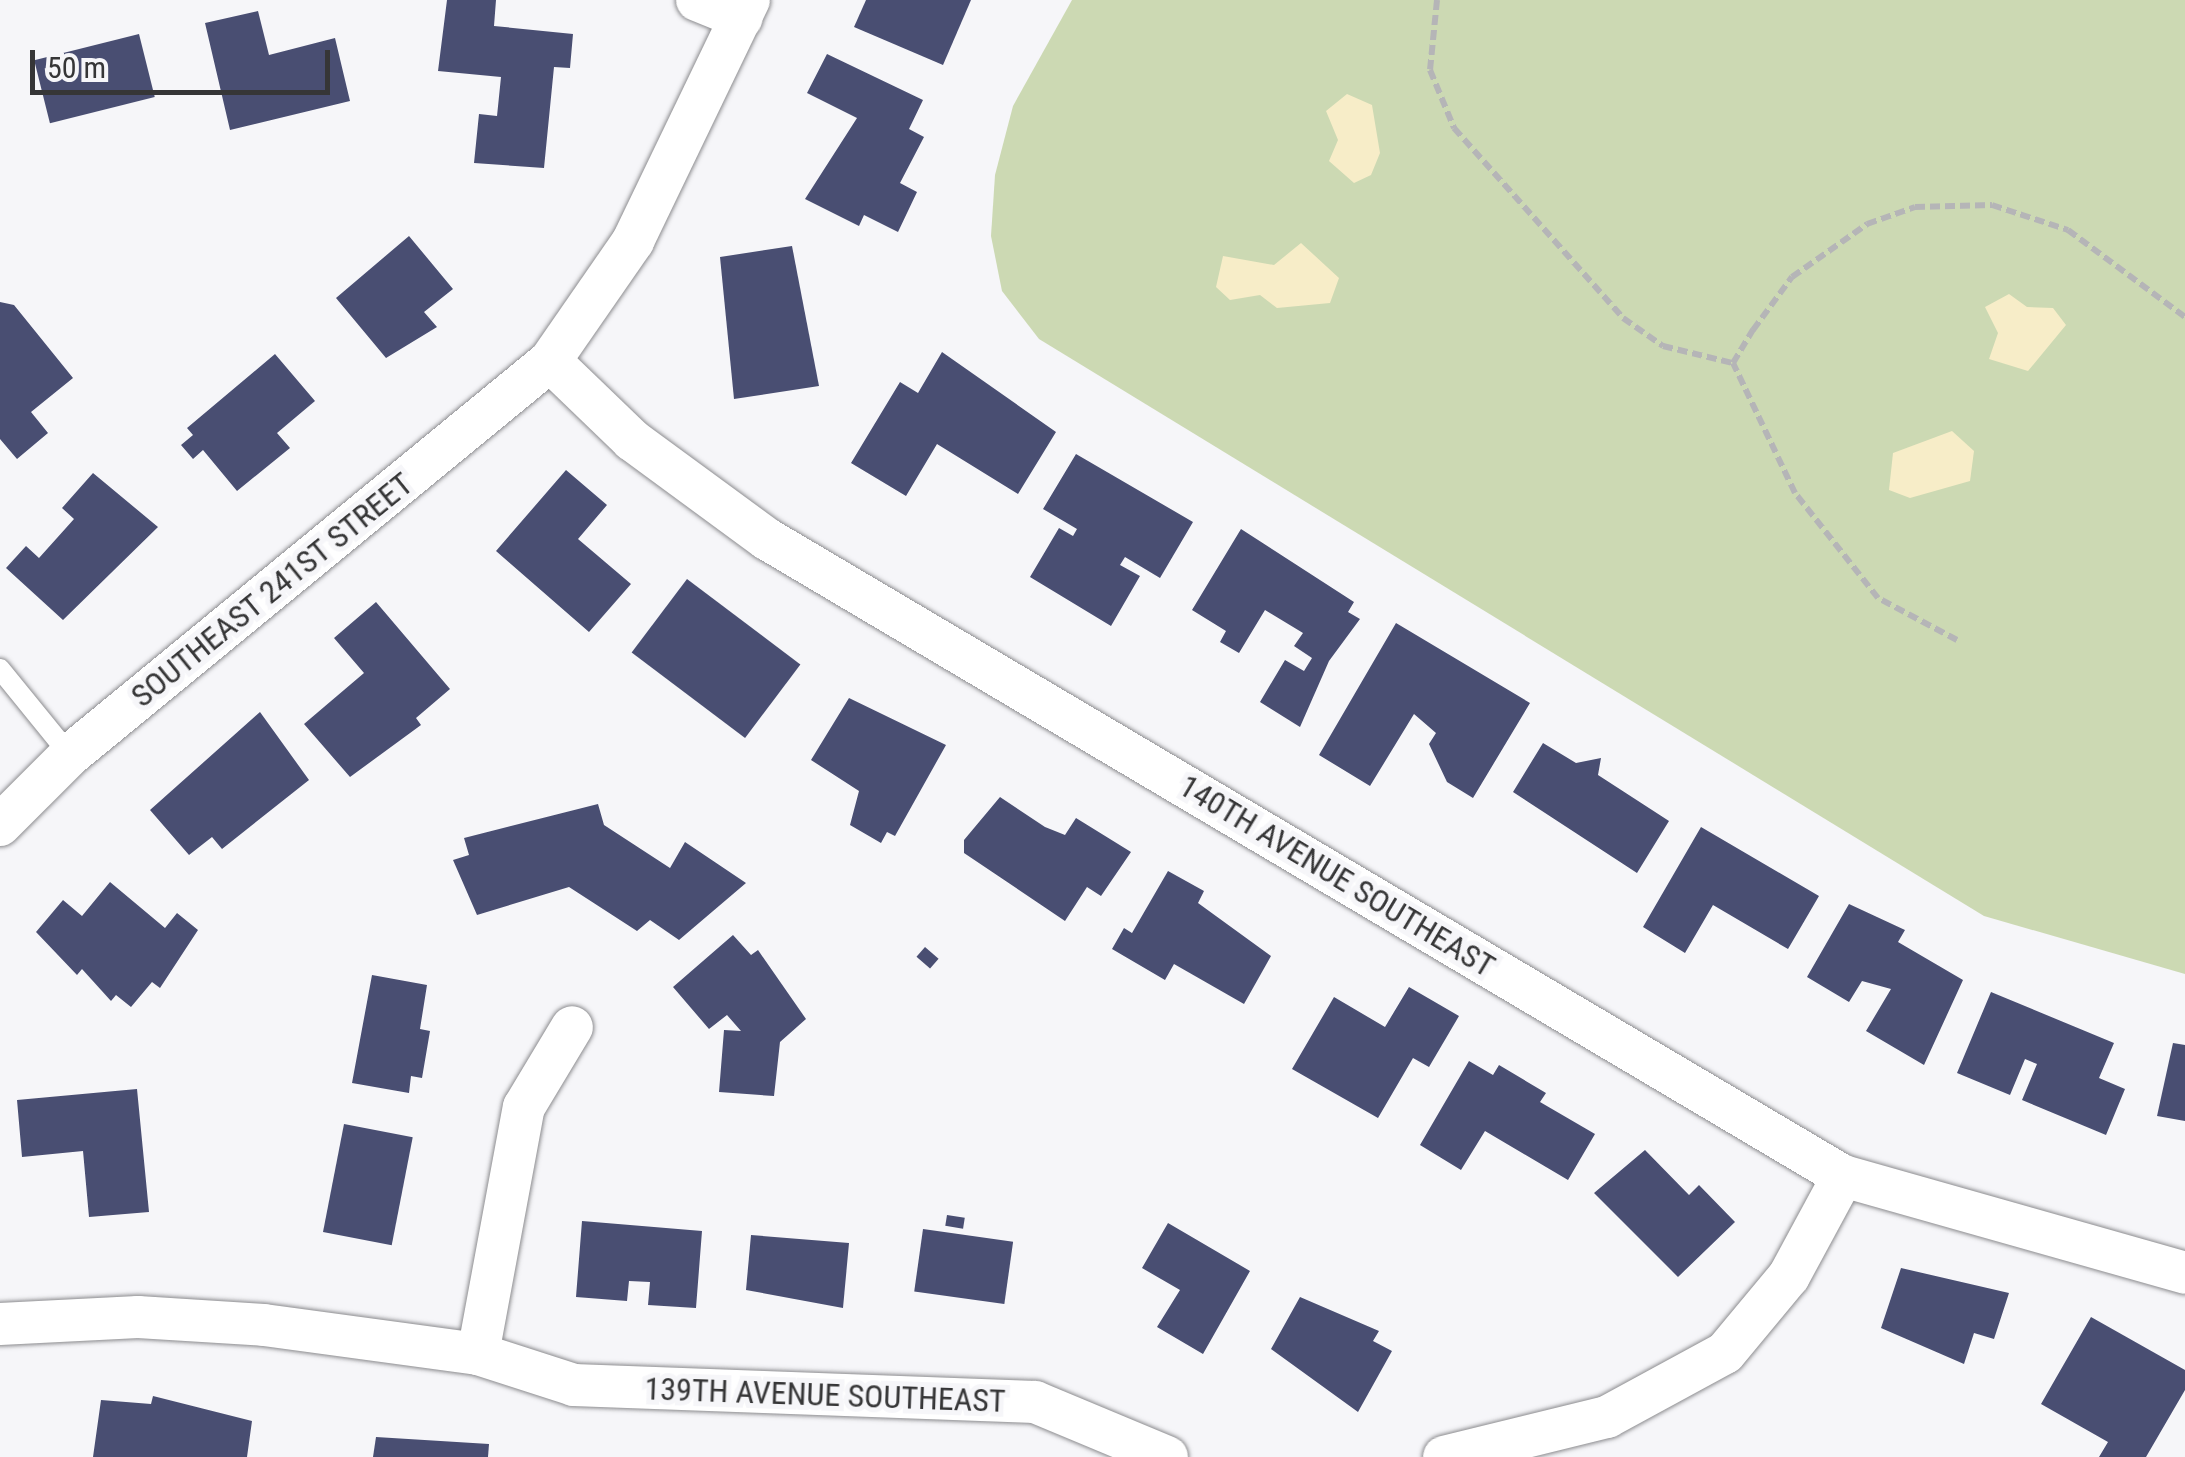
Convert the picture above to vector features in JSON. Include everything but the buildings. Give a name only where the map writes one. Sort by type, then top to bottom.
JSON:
[{"type":"street","points":[[697,0],[745,9]]},
{"type":"street","name":"SOUTHEAST 241ST STREET","points":[[0,825],[70,755],[550,361],[633,241],[745,9]]},
{"type":"street","name":"140TH AVENUE SOUTHEAST","points":[[550,361],[632,440],[767,539],[1842,1176],[2185,1273]]},
{"type":"street","points":[[478,1354],[524,1107],[572,1027]]},
{"type":"street","points":[[1444,1457],[1607,1416],[1725,1353],[1789,1276],[1842,1176]]},
{"type":"street","name":"139TH AVENUE SOUTHEAST","points":[[0,1324],[156,1318],[478,1354],[574,1385],[1035,1402],[1167,1457]]},
{"type":"lane","points":[[0,669],[70,755]]},
{"type":"path","points":[[1438,0],[1430,70],[1454,128],[1623,318],[1663,346],[1732,362]]},
{"type":"path","points":[[1732,362],[1792,277],[1868,224],[1915,207],[1992,205],[2068,230],[2185,316]]},
{"type":"path","points":[[1732,362],[1795,492],[1878,598],[1957,640]]},
{"type":"green space","points":[[1072,0],[2185,0],[2185,974],[1984,916],[1039,339],[1002,291],[991,236],[995,175],[1013,106]]},
{"type":"sand","points":[[1347,94],[1372,105],[1380,153],[1371,175],[1354,183],[1329,161],[1338,140],[1326,111]]},
{"type":"sand","points":[[1301,243],[1339,278],[1330,303],[1277,308],[1260,295],[1230,300],[1216,287],[1223,256],[1274,265]]},
{"type":"sand","points":[[2009,294],[2027,307],[2053,308],[2066,325],[2028,371],[1989,359],[1998,333],[1985,307]]},
{"type":"sand","points":[[1952,431],[1974,451],[1970,481],[1910,498],[1889,490],[1893,453]]}]
